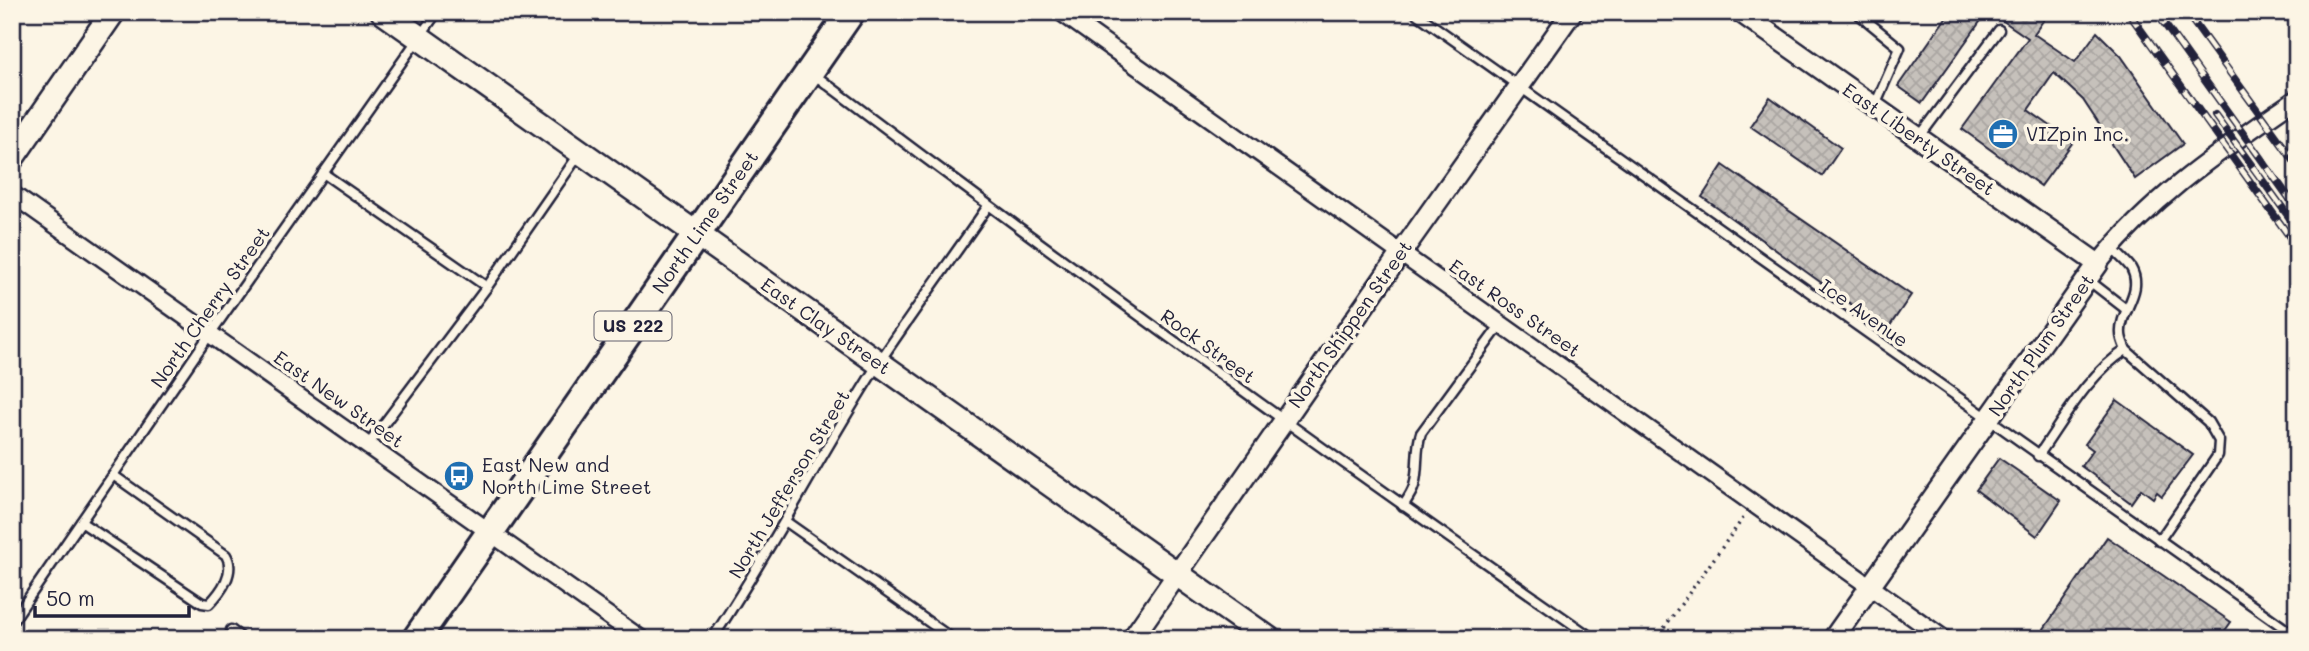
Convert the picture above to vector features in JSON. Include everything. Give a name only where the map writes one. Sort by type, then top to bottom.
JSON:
[{"type":"highway","name":"North Lime Street","points":[[416,639],[851,12]]},
{"type":"main road","points":[[12,158],[113,12]]},
{"type":"main road","name":"East Clay Street","points":[[383,12],[1269,639]]},
{"type":"street","name":"East Ross Street","points":[[1061,12],[1944,639]]},
{"type":"street","name":"North Shippen Street","points":[[1132,639],[1283,420],[1572,12]]},
{"type":"street","name":"East Liberty Street","points":[[1740,12],[1919,139],[2092,272]]},
{"type":"street","name":"North Plum Street","points":[[1833,639],[2111,247],[2150,207],[2187,175],[2297,98]]},
{"type":"street","name":"East New Street","points":[[12,194],[641,639]]},
{"type":"lane","name":"North Cherry Street","points":[[12,622],[210,334],[437,12]]},
{"type":"lane","name":"Ice Avenue","points":[[1414,12],[2297,638]]},
{"type":"lane","points":[[1856,12],[1900,48],[1874,107]]},
{"type":"lane","points":[[1919,139],[1999,30]]},
{"type":"lane","name":"Rock Street","points":[[810,71],[988,206],[1283,420],[1594,639]]},
{"type":"lane","points":[[368,446],[487,287],[581,152]]},
{"type":"lane","points":[[323,173],[487,287]]},
{"type":"lane","name":"North Jefferson Street","points":[[712,639],[750,582],[879,364],[988,206]]},
{"type":"lane","points":[[2111,247],[2134,276],[2135,292],[2121,334],[2126,350],[2208,422],[2219,441],[2218,455],[2159,541]]},
{"type":"lane","points":[[2092,272],[2127,310]]},
{"type":"lane","points":[[1403,506],[1413,489],[1421,433],[1501,324]]},
{"type":"lane","points":[[2038,456],[2094,377],[2110,360],[2126,350]]},
{"type":"lane","points":[[81,522],[202,604],[209,604],[218,595],[230,569],[226,555],[113,475]]},
{"type":"lane","points":[[785,520],[953,639]]},
{"type":"lane","points":[[231,630],[243,639]]},
{"type":"path","points":[[1656,639],[1753,504]]},
{"type":"building","points":[[1950,12],[1987,12],[1922,103],[1898,86]]},
{"type":"building","points":[[1990,12],[2049,12],[2034,34],[2075,62],[2097,32],[2121,56],[2183,144],[2135,179],[2083,100],[2054,73],[2028,110],[2073,142],[2041,186],[1962,129],[2028,38]]},
{"type":"building","points":[[1770,97],[1841,148],[1822,176],[1750,126]]},
{"type":"building","points":[[1723,165],[1911,295],[1887,330],[1702,197]]},
{"type":"building","points":[[2117,400],[2193,455],[2162,496],[2157,492],[2153,498],[2141,489],[2131,503],[2081,466],[2093,450],[2085,444]]},
{"type":"building","points":[[1999,458],[2061,501],[2037,536],[1976,490]]},
{"type":"building","points":[[2107,537],[2231,622],[2219,639],[2037,639]]},
{"type":"railway","points":[[2128,12],[2297,247]]},
{"type":"railway","points":[[2156,12],[2297,209]]},
{"type":"railway","points":[[2186,12],[2297,165]]},
{"type":"railway","points":[[2215,115],[2297,228]]},
{"type":"place","name":"VIZpin Inc.","points":[[2003,134]]},
{"type":"place","name":"East New and North Lime Street","points":[[459,476]]}]
